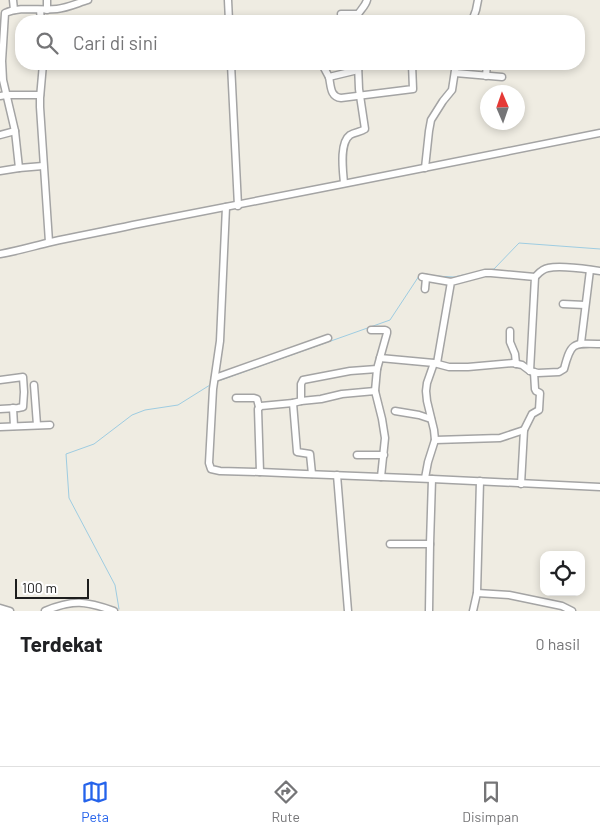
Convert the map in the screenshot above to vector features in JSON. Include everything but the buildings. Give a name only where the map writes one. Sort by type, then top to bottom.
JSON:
[{"type":"street","points":[[13,0],[14,10]]},
{"type":"street","points":[[43,15],[47,0]]},
{"type":"street","points":[[19,168],[15,131],[3,96],[1,61],[5,13],[14,10],[58,9],[88,0]]},
{"type":"street","points":[[228,0],[229,15]]},
{"type":"street","points":[[341,14],[357,14],[367,0]]},
{"type":"street","points":[[474,15],[478,0]]},
{"type":"street","points":[[42,70],[40,95],[49,242]]},
{"type":"street","points":[[231,70],[238,206]]},
{"type":"street","points":[[326,70],[329,76],[332,94],[341,98],[413,89],[412,70]]},
{"type":"street","points":[[329,76],[348,70]]},
{"type":"street","points":[[344,183],[343,150],[346,140],[365,129],[358,70]]},
{"type":"street","points":[[486,76],[487,70]]},
{"type":"street","points":[[425,168],[431,120],[452,90],[455,72],[502,77]]},
{"type":"street","points":[[3,96],[40,95]]},
{"type":"street","points":[[0,135],[15,131]]},
{"type":"street","points":[[0,254],[49,242],[600,133]]},
{"type":"street","points":[[0,171],[44,166]]},
{"type":"street","points":[[226,207],[220,341],[213,389],[209,466],[213,470],[220,472],[429,478],[600,487]]},
{"type":"street","points":[[522,484],[524,430],[532,414],[539,410],[540,393],[535,389],[532,371],[535,277],[541,271],[549,268],[600,271]]},
{"type":"street","points":[[581,343],[590,270]]},
{"type":"street","points":[[424,289],[424,278],[451,282],[485,273],[535,277]]},
{"type":"street","points":[[429,611],[428,462],[435,440],[426,391],[435,363],[451,282]]},
{"type":"street","points":[[564,304],[585,305]]},
{"type":"street","points":[[371,330],[385,330],[387,333],[377,369],[375,391],[382,419],[384,438],[381,477]]},
{"type":"street","points":[[510,331],[510,342],[516,358],[516,364]]},
{"type":"street","points":[[215,378],[328,338]]},
{"type":"street","points":[[380,358],[435,363],[449,367],[513,363],[532,371],[553,372],[562,371],[568,352],[573,346],[581,343],[600,344]]},
{"type":"street","points":[[301,401],[301,384],[303,380],[350,371],[377,369]]},
{"type":"street","points":[[0,380],[21,376],[23,378],[24,404],[21,408],[0,409]]},
{"type":"street","points":[[34,385],[37,425]]},
{"type":"street","points":[[259,407],[321,399],[342,394],[375,391]]},
{"type":"street","points":[[236,398],[254,398],[259,407],[260,472]]},
{"type":"street","points":[[293,403],[297,452],[310,454],[312,474]]},
{"type":"street","points":[[13,408],[14,426]]},
{"type":"street","points":[[395,411],[431,419]]},
{"type":"street","points":[[0,427],[50,425]]},
{"type":"street","points":[[435,440],[500,438],[524,430]]},
{"type":"street","points":[[357,455],[384,454]]},
{"type":"street","points":[[337,475],[348,611]]},
{"type":"street","points":[[473,611],[477,592],[480,481]]},
{"type":"street","points":[[390,544],[430,544]]},
{"type":"street","points":[[477,592],[562,606],[572,611]]},
{"type":"street","points":[[45,611],[70,602],[87,603],[114,611]]},
{"type":"street","points":[[0,608],[10,611]]},
{"type":"waterway","points":[[489,270],[494,269],[519,243],[600,249]]},
{"type":"waterway","points":[[435,276],[454,277],[468,274]]},
{"type":"waterway","points":[[221,380],[390,320],[419,276]]},
{"type":"waterway","points":[[119,609],[115,585],[69,498],[66,454],[94,444],[132,415],[145,410],[178,405],[210,385]]}]
